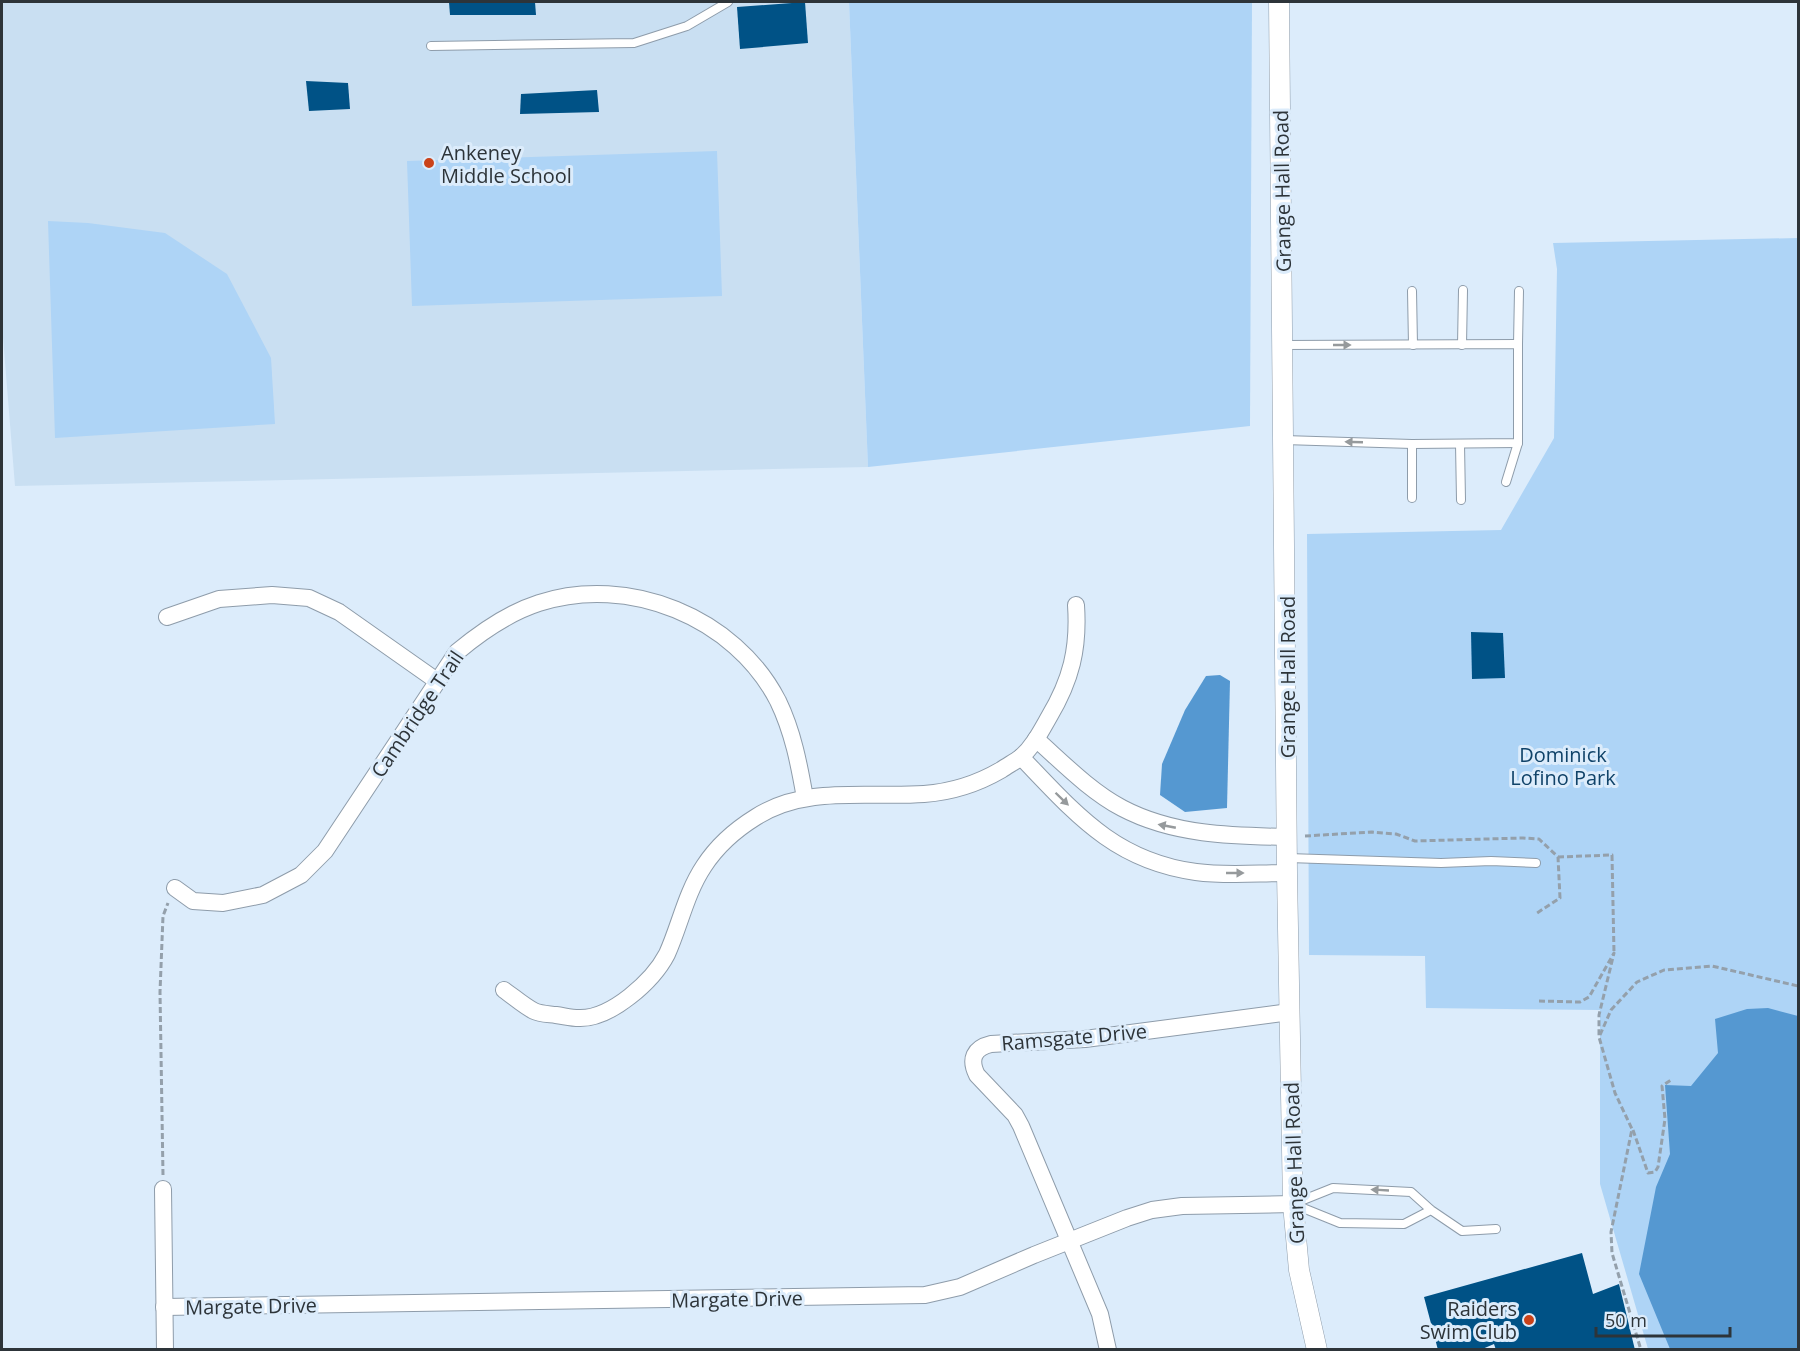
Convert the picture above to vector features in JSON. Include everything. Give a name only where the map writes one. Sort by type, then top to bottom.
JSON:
[{"type":"street","name":"Grange Hall Road","points":[[1280,2],[1293,1204],[1299,1270],[1317,1350]]},
{"type":"street","name":"Cambridge Trail","points":[[175,888],[193,901],[223,903],[263,894],[301,875],[325,851],[457,651],[482,631],[509,615],[538,603],[570,596],[601,594],[633,596],[664,604],[693,617],[720,634],[753,665],[777,700],[790,729],[806,798]]},
{"type":"street","points":[[167,617],[219,598],[272,595],[309,598],[339,612],[437,681]]},
{"type":"street","points":[[504,990],[536,1012],[581,1018],[600,1013],[618,1004],[643,986],[655,972],[665,956],[692,886],[703,867],[735,831],[758,816],[782,804],[818,796],[924,794],[952,790],[983,779],[1021,758],[1036,739],[1061,696],[1068,679],[1076,643],[1076,605]]},
{"type":"street","points":[[1036,739],[1087,783],[1121,807],[1157,824],[1229,835],[1288,837]]},
{"type":"street","points":[[1021,758],[1090,827],[1141,858],[1170,867],[1198,872],[1288,865]]},
{"type":"street","name":"Ramsgate Drive","points":[[1108,1350],[1100,1314],[1021,1126],[1015,1115],[976,1075],[972,1059],[976,1051],[991,1044],[1085,1039],[1290,1012]]},
{"type":"street","points":[[163,1189],[165,1350]]},
{"type":"street","name":"Margate Drive","points":[[164,1308],[908,1296],[942,1292],[960,1287],[1126,1218],[1152,1210],[1182,1206],[1293,1204]]},
{"type":"lane","points":[[431,46],[634,43],[687,26],[728,2]]},
{"type":"lane","points":[[1462,345],[1463,290]]},
{"type":"lane","points":[[1412,291],[1413,345]]},
{"type":"lane","points":[[1506,482],[1518,443],[1519,291]]},
{"type":"lane","points":[[1283,345],[1518,344]]},
{"type":"lane","points":[[1284,440],[1412,444],[1518,443]]},
{"type":"lane","points":[[1412,444],[1412,498]]},
{"type":"lane","points":[[1460,444],[1461,500]]},
{"type":"lane","points":[[1288,865],[1536,863]]},
{"type":"lane","points":[[1293,1204],[1333,1188],[1412,1192],[1431,1210],[1462,1231],[1496,1229]]},
{"type":"lane","points":[[1293,1204],[1340,1223],[1404,1224],[1431,1210]]},
{"type":"path","points":[[1558,856],[1612,855],[1614,952],[1599,1015],[1599,1037],[1615,1093],[1632,1129],[1648,1173],[1655,1172],[1665,1119],[1662,1086],[1671,1080]]},
{"type":"path","points":[[163,1189],[160,992],[163,916],[175,888]]},
{"type":"path","points":[[1539,1002],[1580,1002],[1589,997],[1614,952]]},
{"type":"path","points":[[1599,1037],[1611,1010],[1637,982],[1664,970],[1712,966],[1798,986]]},
{"type":"path","points":[[1632,1129],[1611,1233],[1612,1253],[1641,1350]]},
{"type":"shaded area","name":"Ankeney Middle School","points":[[2,2],[849,2],[868,467],[15,486],[2,325]]},
{"type":"green space","points":[[849,2],[1252,2],[1250,426],[868,467]]},
{"type":"green space","points":[[717,151],[722,296],[412,306],[407,161]]},
{"type":"green space","points":[[48,221],[88,223],[165,233],[227,274],[271,358],[275,424],[55,438]]},
{"type":"green space","name":"Dominick Lofino Park","points":[[1798,238],[1798,1349],[1648,1349],[1600,1184],[1600,1010],[1426,1008],[1425,956],[1309,955],[1307,534],[1501,530],[1554,438],[1557,269],[1553,243]]},
{"type":"water","points":[[1220,675],[1230,681],[1227,808],[1185,812],[1160,795],[1162,764],[1185,710],[1206,676]]},
{"type":"water","points":[[1768,1008],[1798,1016],[1798,1349],[1670,1349],[1639,1274],[1656,1187],[1670,1154],[1665,1085],[1691,1086],[1718,1053],[1715,1019],[1747,1009]]},
{"type":"building","points":[[449,2],[535,2],[536,15],[450,15]]},
{"type":"building","points":[[805,2],[808,43],[740,49],[737,7]]},
{"type":"building","points":[[306,81],[348,83],[350,109],[309,111]]},
{"type":"building","points":[[597,90],[599,112],[520,114],[521,94]]},
{"type":"building","points":[[1471,632],[1503,633],[1505,678],[1472,679]]},
{"type":"building","name":"Raiders Swim Club","points":[[1582,1253],[1593,1294],[1619,1284],[1635,1350],[1496,1350],[1494,1344],[1480,1350],[1438,1350],[1424,1297]]},
{"type":"place","name":"Ankeney Middle School","points":[[429,163]]},
{"type":"place","name":"Raiders Swim Club","points":[[1529,1320]]}]
